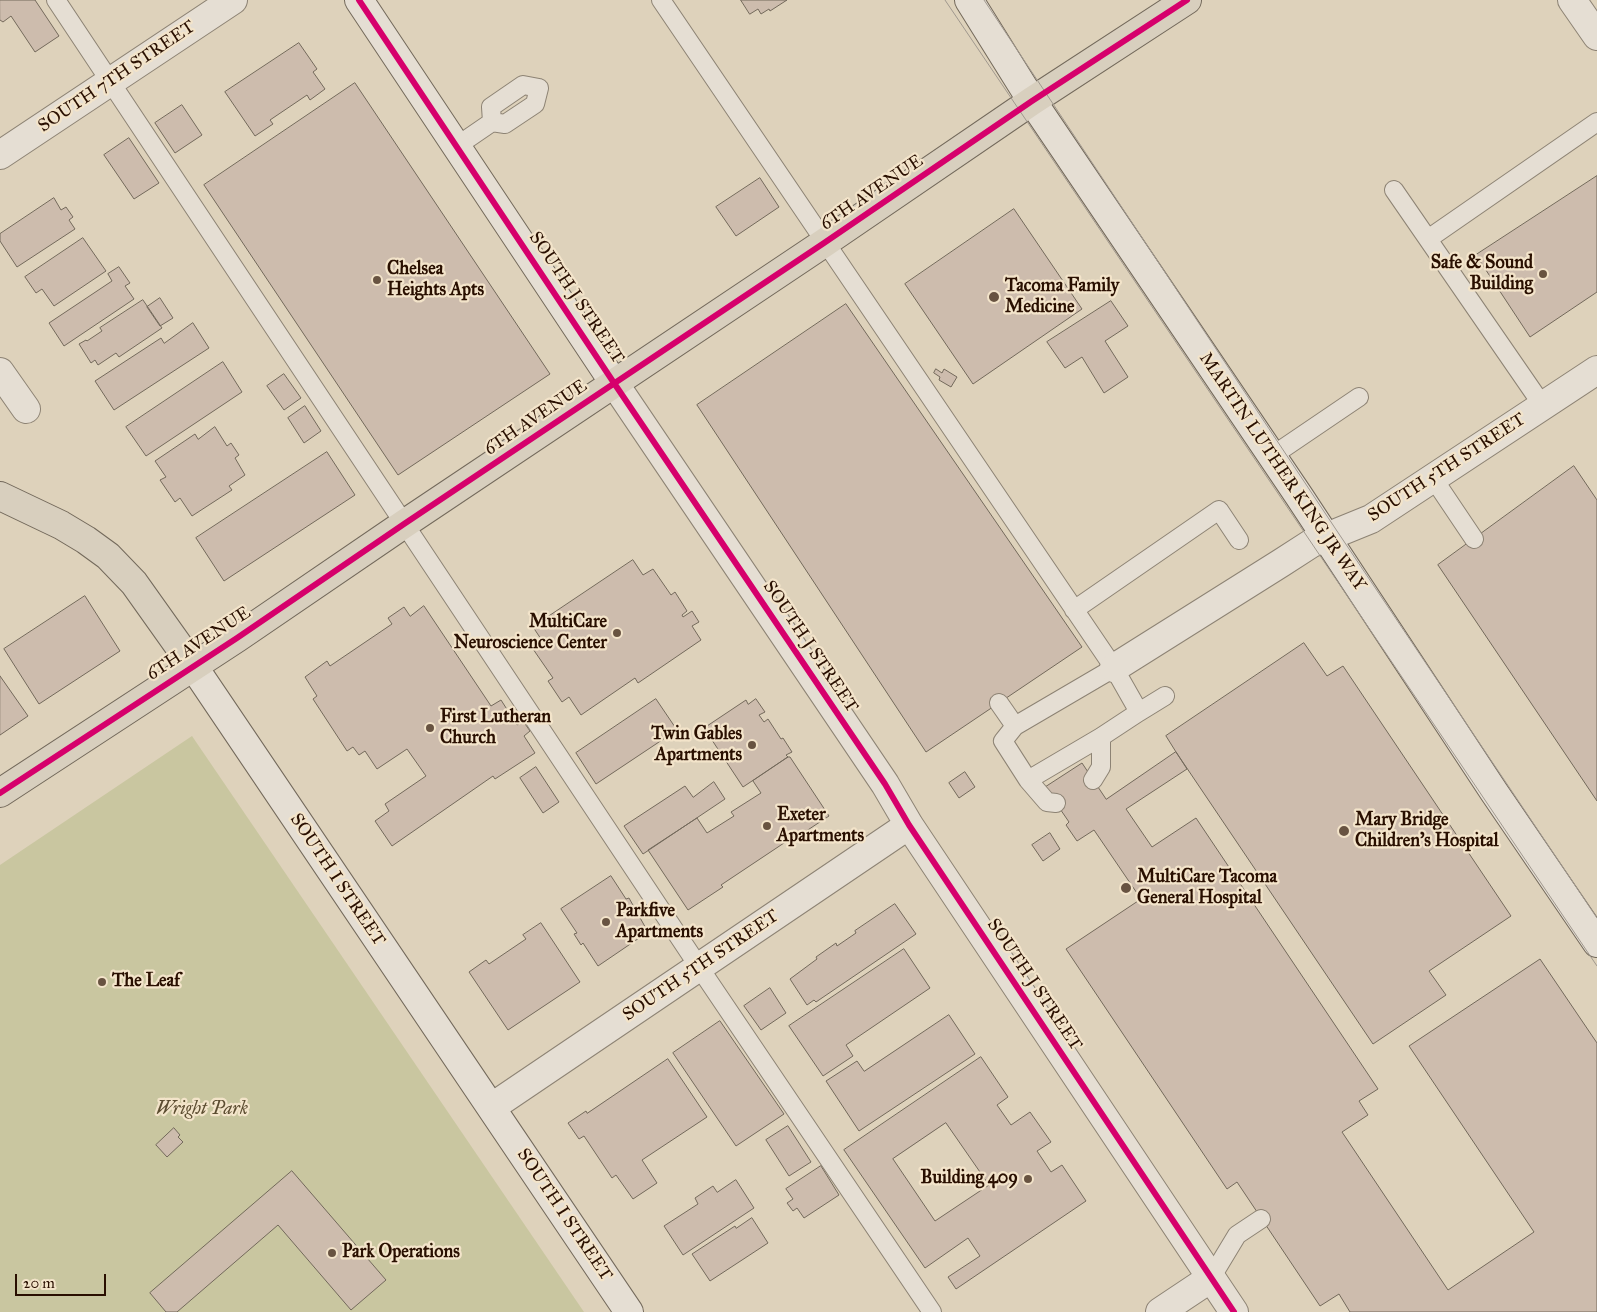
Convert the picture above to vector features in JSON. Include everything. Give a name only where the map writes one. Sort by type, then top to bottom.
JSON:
[{"type":"main road","name":"6TH AVENUE","points":[[0,793],[237,638],[614,383],[824,244],[1032,101],[1187,0]]},
{"type":"main road","name":"SOUTH I STREET","points":[[0,496],[61,525],[108,556],[134,583],[193,666]]},
{"type":"street","name":"SOUTH 7TH STREET","points":[[0,155],[233,0]]},
{"type":"street","name":"SOUTH J STREET","points":[[359,0],[614,383],[885,784],[909,825],[1234,1312]]},
{"type":"street","name":"MARTIN LUTHER KING JR WAY","points":[[969,0],[1032,101],[1272,456],[1488,784],[1597,943]]},
{"type":"street","points":[[1572,0],[1597,36]]},
{"type":"street","name":"SOUTH 5TH STREET","points":[[1114,668],[1312,543],[1371,519],[1597,370]]},
{"type":"street","points":[[0,372],[26,409]]},
{"type":"street","name":"SOUTH I STREET","points":[[193,666],[629,1312]]},
{"type":"street","name":"SOUTH 5TH STREET","points":[[492,1107],[909,825]]},
{"type":"street","points":[[1160,1312],[1210,1278]]},
{"type":"lane","points":[[56,0],[699,967],[932,1312]]},
{"type":"lane","points":[[660,0],[824,244],[1114,668],[1139,712]]},
{"type":"lane","points":[[457,146],[492,122]]},
{"type":"lane","points":[[1428,239],[1597,122]]},
{"type":"lane","points":[[1394,190],[1544,406]]},
{"type":"lane","points":[[1272,456],[1359,397]]},
{"type":"lane","points":[[1434,478],[1474,539]]},
{"type":"lane","points":[[1074,610],[1219,510],[1239,540]]},
{"type":"lane","points":[[1056,803],[1047,802],[1028,780],[1003,741],[1016,726],[1114,668]]},
{"type":"lane","points":[[1028,780],[1165,696]]},
{"type":"lane","points":[[999,703],[1016,726]]},
{"type":"lane","points":[[1093,780],[1101,766],[1101,737]]},
{"type":"lane","points":[[1210,1278],[1238,1235],[1261,1219]]},
{"type":"green space","name":"Wright Park","points":[[192,736],[584,1312],[0,1312],[0,865]]},
{"type":"building","points":[[0,0],[35,0],[59,36],[35,52],[11,16],[3,22],[0,20]]},
{"type":"building","points":[[741,0],[787,0],[770,11],[769,9],[761,14],[758,9],[750,14]]},
{"type":"building","points":[[299,43],[317,69],[313,72],[325,89],[310,100],[307,95],[270,120],[273,124],[255,136],[225,92]]},
{"type":"building","name":"Chelsea Heights Apts","points":[[355,83],[550,374],[398,475],[204,185]]},
{"type":"building","points":[[182,105],[202,135],[175,153],[155,123]]},
{"type":"building","points":[[129,138],[159,183],[134,199],[104,155]]},
{"type":"building","name":"Safe & Sound Building","points":[[1597,176],[1597,292],[1530,337],[1476,255]]},
{"type":"building","points":[[760,178],[779,207],[736,236],[716,207]]},
{"type":"building","points":[[54,198],[61,210],[66,207],[73,217],[69,220],[75,229],[17,267],[0,241],[0,234]]},
{"type":"building","name":"Tacoma Family Medicine","points":[[1014,209],[1082,309],[973,384],[905,284]]},
{"type":"building","points":[[83,238],[106,271],[54,306],[42,289],[36,293],[25,277]]},
{"type":"building","points":[[119,267],[130,283],[125,286],[134,299],[64,346],[49,323],[112,281],[108,274]]},
{"type":"building","points":[[160,298],[173,318],[160,326],[147,307]]},
{"type":"building","points":[[143,300],[162,328],[119,357],[116,353],[98,365],[95,360],[91,363],[79,344],[102,331],[100,328]]},
{"type":"building","points":[[1111,301],[1128,326],[1105,341],[1128,377],[1104,393],[1082,357],[1065,368],[1047,342]]},
{"type":"building","points":[[846,304],[1082,647],[926,752],[697,405]]},
{"type":"building","points":[[193,323],[209,348],[114,410],[95,381],[161,338],[164,343]]},
{"type":"building","points":[[223,362],[242,392],[146,456],[126,427]]},
{"type":"building","points":[[936,369],[942,373],[944,369],[957,377],[951,387],[939,380],[940,377],[934,373]]},
{"type":"building","points":[[284,374],[301,398],[284,410],[267,386]]},
{"type":"building","points":[[305,406],[321,431],[304,443],[288,418]]},
{"type":"building","points":[[215,427],[227,446],[231,443],[239,455],[235,458],[245,475],[229,486],[232,490],[192,516],[180,498],[175,502],[160,480],[166,477],[155,461],[195,434],[198,439]]},
{"type":"building","points":[[327,452],[355,495],[224,581],[196,538]]},
{"type":"building","points":[[1574,466],[1597,500],[1597,801],[1438,565]]},
{"type":"building","name":"MultiCare Neuroscience Center","points":[[633,560],[643,575],[653,569],[671,595],[675,592],[687,611],[682,615],[683,617],[692,611],[699,622],[692,626],[701,640],[638,683],[635,678],[581,715],[569,697],[562,702],[548,681],[553,678],[533,649],[543,642],[533,627]]},
{"type":"building","points":[[85,596],[120,651],[39,704],[4,649]]},
{"type":"building","name":"First Lutheran Church","points":[[424,606],[491,706],[501,700],[517,725],[523,721],[530,731],[524,736],[535,753],[495,779],[493,776],[392,846],[375,821],[389,811],[385,804],[426,776],[407,749],[377,769],[365,751],[359,755],[353,747],[347,751],[313,699],[317,696],[305,677],[327,661],[330,666],[392,624],[388,618],[404,607],[410,616]]},
{"type":"building","name":"Mary Bridge Children's Hospital","points":[[1304,643],[1327,676],[1343,666],[1511,916],[1429,971],[1446,995],[1373,1044],[1166,736]]},
{"type":"building","points":[[0,676],[28,716],[0,735]]},
{"type":"building","points":[[656,699],[677,730],[596,784],[576,753]]},
{"type":"building","name":"Twin Gables Apartments","points":[[756,699],[765,712],[759,715],[764,722],[768,719],[792,752],[786,755],[788,757],[743,787],[704,728],[746,700],[748,704]]},
{"type":"building","name":"MultiCare Tacoma General Hospital","points":[[1176,752],[1187,769],[1126,809],[1152,847],[1196,818],[1378,1089],[1359,1101],[1368,1115],[1342,1132],[1448,1290],[1534,1232],[1409,1046],[1540,959],[1597,1043],[1597,1312],[1350,1312],[1339,1294],[1320,1306],[1237,1182],[1227,1189],[1066,949],[1141,899],[1094,830],[1077,841],[1066,825],[1069,822],[1045,787],[1082,763],[1106,799]]},
{"type":"building","name":"Exeter Apartments","points":[[790,757],[829,816],[794,839],[793,837],[721,885],[723,887],[688,910],[648,850],[697,818],[707,833],[734,816],[731,812],[761,793],[753,781]]},
{"type":"building","points":[[536,767],[559,802],[543,813],[520,778]]},
{"type":"building","points":[[965,772],[975,787],[959,798],[949,783]]},
{"type":"building","name":"Twin Gables Apartments","points":[[714,782],[725,799],[643,854],[624,826],[685,786],[693,797]]},
{"type":"building","points":[[1050,833],[1060,849],[1043,861],[1032,845]]},
{"type":"building","name":"Parkfive Apartments","points":[[611,876],[626,899],[629,898],[648,932],[598,966],[583,943],[581,945],[574,934],[577,933],[561,909]]},
{"type":"building","points":[[895,904],[916,934],[816,1002],[814,1000],[807,1005],[790,979],[817,959],[816,957],[836,943],[837,946],[856,933],[855,931]]},
{"type":"building","points":[[541,923],[580,982],[508,1030],[469,972],[486,960],[489,964],[526,939],[523,935]]},
{"type":"building","points":[[904,949],[930,988],[846,1045],[853,1056],[823,1076],[789,1026]]},
{"type":"building","points":[[770,988],[786,1013],[761,1030],[744,1006]]},
{"type":"building","points":[[949,1015],[975,1054],[859,1131],[826,1081],[857,1061],[864,1071]]},
{"type":"building","points":[[720,1021],[784,1114],[736,1146],[673,1053]]},
{"type":"building","name":"Building 409","points":[[981,1057],[1008,1097],[997,1105],[1011,1125],[1030,1112],[1051,1142],[1037,1151],[1051,1172],[1062,1165],[1086,1201],[956,1289],[948,1277],[980,1256],[968,1238],[925,1268],[844,1150]],"holes":[[[946,1123],[989,1185],[935,1221],[893,1159]]]},
{"type":"building","points":[[668,1059],[707,1117],[642,1160],[657,1183],[633,1199],[616,1175],[612,1178],[584,1136],[579,1139],[568,1123],[586,1111],[587,1113]]},
{"type":"building","points":[[788,1126],[811,1162],[789,1176],[766,1140]]},
{"type":"building","points":[[174,1128],[180,1135],[178,1137],[183,1142],[167,1157],[156,1145]]},
{"type":"building","points":[[821,1166],[839,1195],[804,1218],[797,1208],[793,1211],[787,1203],[793,1199],[786,1189]]},
{"type":"building","name":"Park Operations","points":[[292,1171],[386,1280],[351,1310],[278,1225],[177,1312],[166,1312],[150,1293]]},
{"type":"building","points":[[736,1180],[754,1208],[683,1255],[664,1226],[698,1204],[695,1198],[713,1186],[717,1192]]},
{"type":"building","points":[[752,1218],[768,1243],[710,1281],[692,1254],[735,1226],[736,1228]]},
{"type":"tram line","points":[[945,0],[1597,966]]},
{"type":"tram line","points":[[984,0],[1597,918]]},
{"type":"cycle path","points":[[359,0],[614,383],[885,784],[909,825],[1234,1312]]},
{"type":"cycle path","points":[[0,793],[237,638],[1032,101],[1187,0]]},
{"type":"place","name":"Safe & Sound Building","points":[[1543,274]]},
{"type":"place","name":"Chelsea Heights Apts","points":[[377,280]]},
{"type":"place","name":"Tacoma Family Medicine","points":[[994,297]]},
{"type":"place","name":"MultiCare Neuroscience Center","points":[[617,633]]},
{"type":"place","name":"First Lutheran Church","points":[[430,728]]},
{"type":"place","name":"Twin Gables Apartments","points":[[752,745]]},
{"type":"place","name":"Exeter Apartments","points":[[767,826]]},
{"type":"place","name":"Mary Bridge Children's Hospital","points":[[1344,831]]},
{"type":"place","name":"MultiCare Tacoma General Hospital","points":[[1126,888]]},
{"type":"place","name":"Parkfive Apartments","points":[[606,922]]},
{"type":"place","name":"The Leaf","points":[[102,982]]},
{"type":"place","name":"Building 409","points":[[1028,1179]]},
{"type":"place","name":"Park Operations","points":[[332,1253]]}]
